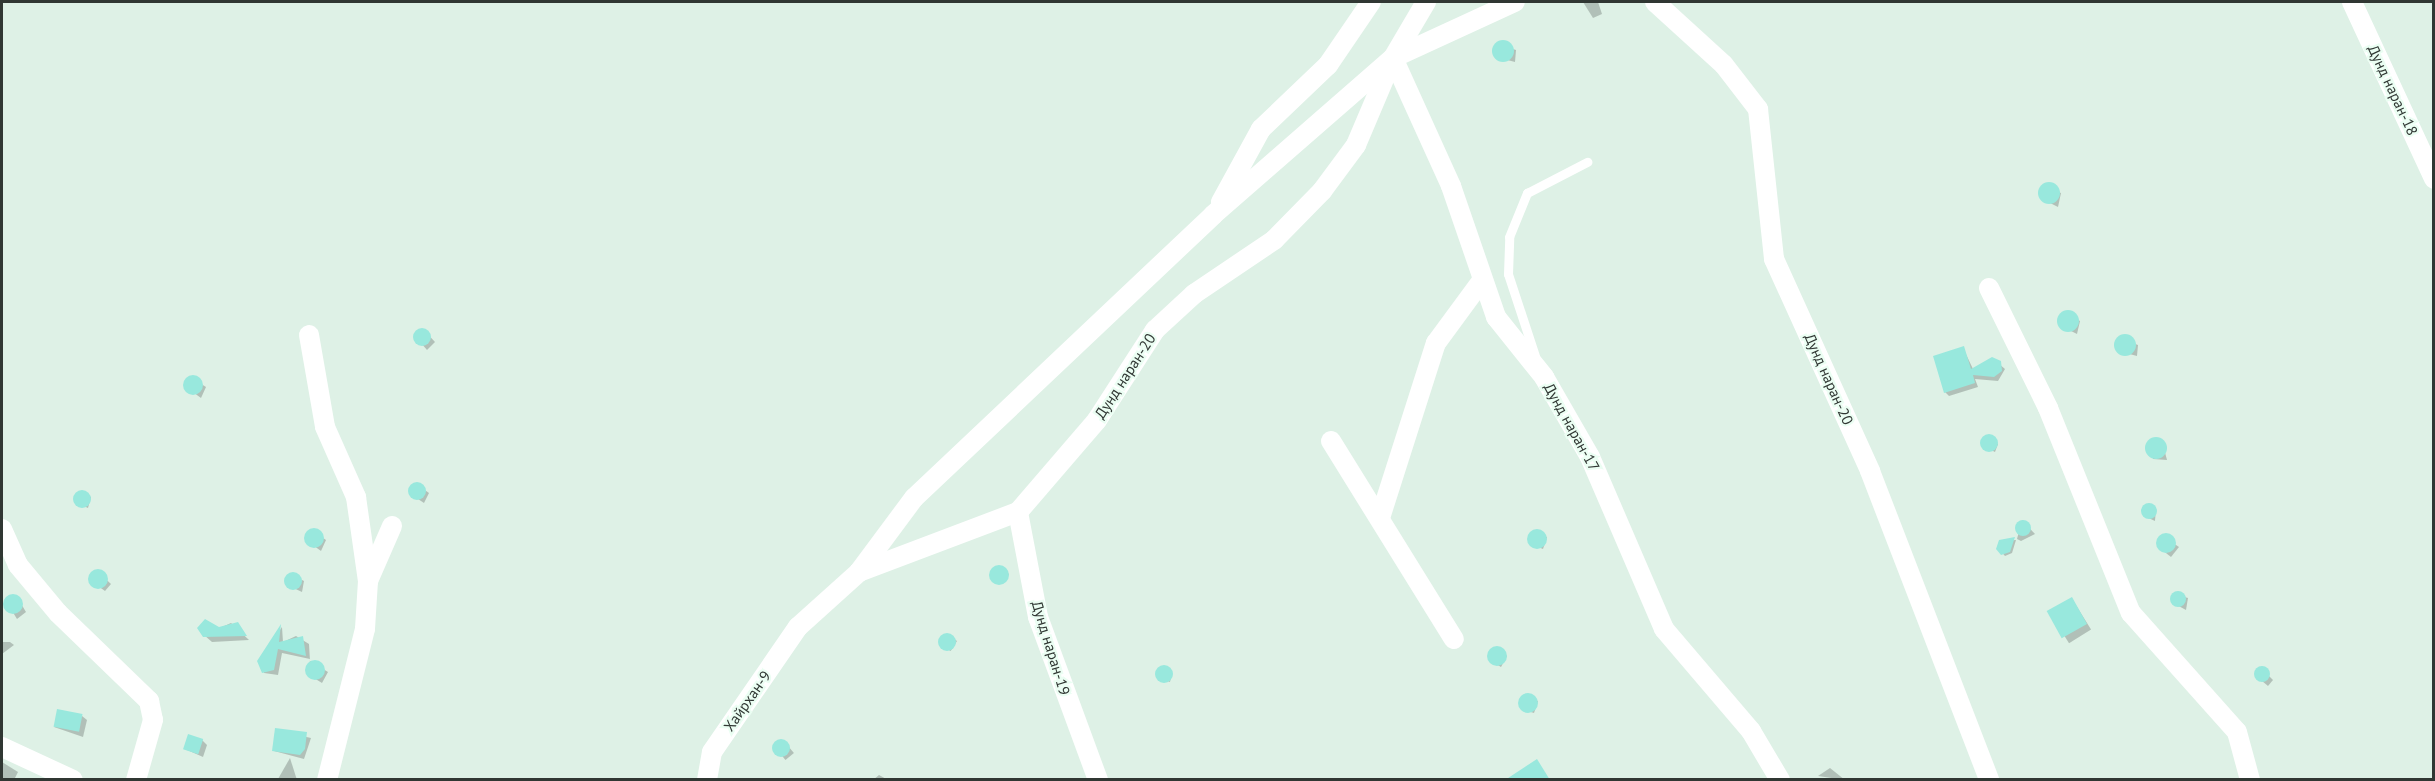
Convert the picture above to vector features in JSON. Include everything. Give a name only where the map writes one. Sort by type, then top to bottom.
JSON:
[{"type":"street","points":[[1213,215],[1261,129],[1328,65],[1371,2]]},
{"type":"street","name":"Дунд наран-20","points":[[798,627],[859,572],[1018,512],[1097,420],[1155,330],[1194,294],[1274,240],[1322,191],[1356,146],[1394,58],[1426,2]]},
{"type":"street","points":[[859,572],[915,498],[1213,215],[1394,58],[1515,2]]},
{"type":"street","name":"Дунд наран-20","points":[[1655,2],[1724,65],[1758,109],[1774,259],[1870,471],[1989,780]]},
{"type":"street","name":"Дунд наран-18","points":[[2352,2],[2433,179]]},
{"type":"street","name":"Дунд наран-17","points":[[1394,58],[1451,186],[1480,283],[1496,317],[1544,377],[1590,457],[1664,629],[1751,731],[1780,780]]},
{"type":"street","points":[[1380,518],[1436,343],[1480,283]]},
{"type":"street","points":[[1989,288],[2048,408],[2131,613],[2237,732],[2250,780]]},
{"type":"street","points":[[309,335],[325,427],[356,497],[368,581],[365,629],[327,780]]},
{"type":"street","points":[[1331,441],[1454,639]]},
{"type":"street","name":"Дунд наран-19","points":[[1018,512],[1038,617],[1098,780]]},
{"type":"street","points":[[368,581],[392,526]]},
{"type":"street","points":[[2,529],[18,565],[58,613],[149,701],[153,720],[136,780]]},
{"type":"street","name":"Хайрхан-9","points":[[707,780],[712,753],[798,627]]},
{"type":"street","points":[[2,747],[73,780]]},
{"type":"lane","points":[[1544,377],[1508,274],[1509,237],[1527,193],[1587,162]]},
{"type":"building","points":[[1503,40],[1511,43],[1514,51],[1511,59],[1503,62],[1495,59],[1492,51],[1495,43]]},
{"type":"building","points":[[2049,182],[2057,185],[2060,193],[2057,201],[2049,204],[2041,201],[2038,193],[2041,185]]},
{"type":"building","points":[[2068,310],[2076,313],[2079,321],[2076,329],[2068,332],[2060,329],[2057,321],[2060,313]]},
{"type":"building","points":[[418,328],[426,328],[431,333],[429,344],[418,346],[413,341],[413,333]]},
{"type":"building","points":[[2125,334],[2133,337],[2136,345],[2133,353],[2125,356],[2117,353],[2114,345],[2117,337]]},
{"type":"building","points":[[1964,346],[1971,369],[1992,357],[2001,361],[2002,371],[1994,377],[1973,375],[1975,383],[1944,393],[1933,356]]},
{"type":"building","points":[[193,375],[200,378],[203,385],[200,392],[193,395],[186,392],[183,385],[186,378]]},
{"type":"building","points":[[1989,434],[1995,437],[1998,443],[1995,449],[1989,452],[1983,449],[1980,443],[1983,437]]},
{"type":"building","points":[[2156,437],[2164,440],[2167,448],[2164,456],[2156,459],[2148,456],[2145,448],[2148,440]]},
{"type":"building","points":[[413,482],[421,482],[426,487],[424,498],[413,500],[408,495],[408,487]]},
{"type":"building","points":[[78,490],[86,490],[91,495],[89,506],[78,508],[73,503],[73,495]]},
{"type":"building","points":[[2146,503],[2152,503],[2157,511],[2155,517],[2146,519],[2141,514],[2141,508]]},
{"type":"building","points":[[2020,520],[2026,520],[2031,528],[2029,534],[2020,536],[2015,531],[2015,525]]},
{"type":"building","points":[[314,528],[321,531],[324,538],[321,545],[314,548],[307,545],[304,538],[307,531]]},
{"type":"building","points":[[1537,529],[1544,532],[1547,539],[1544,546],[1537,549],[1530,546],[1527,539],[1530,532]]},
{"type":"building","points":[[2162,533],[2170,533],[2176,539],[2176,547],[2170,553],[2162,553],[2156,547],[2156,539]]},
{"type":"building","points":[[2015,537],[2010,552],[2001,555],[1996,549],[1999,540]]},
{"type":"building","points":[[999,565],[1006,568],[1009,575],[1006,582],[999,585],[992,582],[989,575],[992,568]]},
{"type":"building","points":[[98,569],[105,572],[108,579],[105,586],[98,589],[91,586],[88,579],[91,572]]},
{"type":"building","points":[[289,572],[297,572],[302,577],[300,588],[289,590],[284,585],[284,577]]},
{"type":"building","points":[[2178,591],[2184,593],[2186,599],[2184,605],[2178,607],[2172,605],[2170,599],[2172,593]]},
{"type":"building","points":[[13,594],[20,597],[23,604],[20,611],[13,614],[6,611],[3,604],[6,597]]},
{"type":"building","points":[[2072,597],[2087,624],[2062,638],[2047,611]]},
{"type":"building","points":[[205,619],[219,627],[238,622],[247,636],[203,637],[197,628]]},
{"type":"building","points":[[281,624],[279,642],[303,636],[306,656],[278,649],[274,670],[262,673],[257,661]]},
{"type":"building","points":[[943,633],[951,633],[956,638],[954,649],[943,651],[938,646],[938,638]]},
{"type":"building","points":[[1497,646],[1504,649],[1507,656],[1504,663],[1497,666],[1490,663],[1487,656],[1490,649]]},
{"type":"building","points":[[315,660],[322,663],[325,670],[322,677],[315,680],[308,677],[305,670],[308,663]]},
{"type":"building","points":[[1164,665],[1170,668],[1173,674],[1170,680],[1164,683],[1158,680],[1155,674],[1158,668]]},
{"type":"building","points":[[2259,666],[2265,666],[2270,674],[2268,680],[2259,682],[2254,677],[2254,671]]},
{"type":"building","points":[[1528,693],[1535,696],[1538,703],[1535,710],[1528,713],[1521,710],[1518,703],[1521,696]]},
{"type":"building","points":[[57,709],[83,714],[79,732],[54,727]]},
{"type":"building","points":[[275,728],[307,732],[305,749],[300,755],[272,751]]},
{"type":"building","points":[[188,734],[203,739],[198,754],[183,749]]},
{"type":"building","points":[[777,739],[785,739],[790,744],[788,755],[777,757],[772,752],[772,744]]},
{"type":"building","points":[[1537,759],[1550,780],[1505,780]]}]
